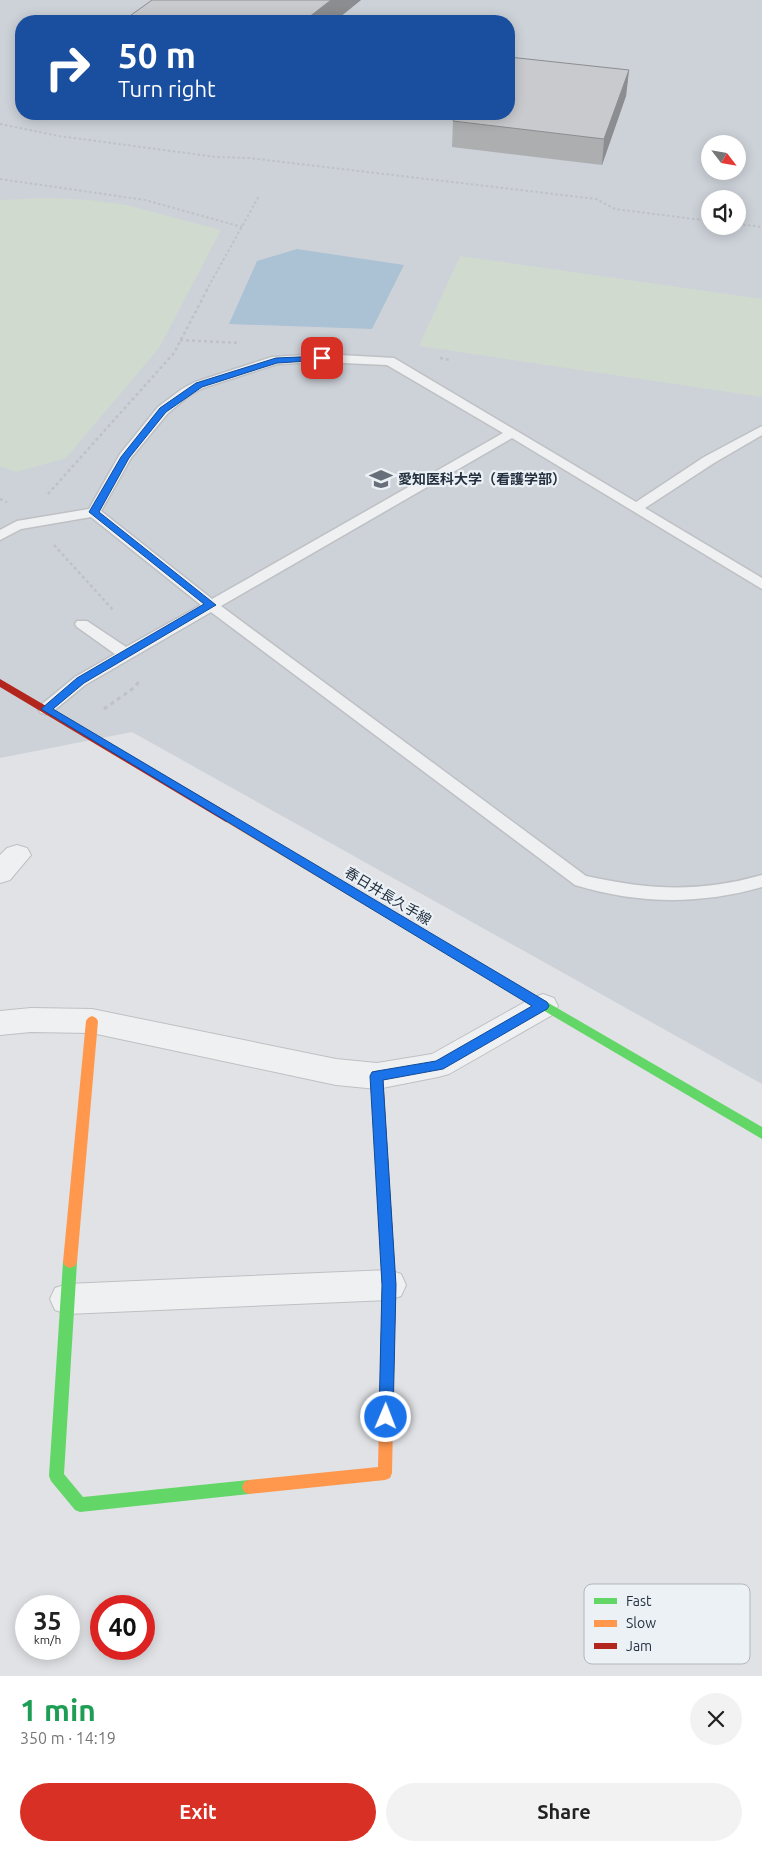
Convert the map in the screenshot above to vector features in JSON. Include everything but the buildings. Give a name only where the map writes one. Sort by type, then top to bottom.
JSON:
[{"type":"street","name":"春日井長久手線","points":[[0,682],[543,1006],[762,1134]]},
{"type":"street","points":[[0,1023],[30,1020],[92,1021],[336,1072],[377,1076],[438,1066],[543,1006]]},
{"type":"street","points":[[92,1021],[67,1299],[56,1476],[80,1505],[385,1473],[389,1285],[377,1076]]},
{"type":"street","points":[[67,1299],[389,1285]]},
{"type":"lane","points":[[94,512],[125,457],[163,410],[199,385],[276,360],[322,358],[390,361],[762,584]]},
{"type":"lane","points":[[635,508],[709,460],[762,430]]},
{"type":"lane","points":[[46,709],[80,681],[512,433]]},
{"type":"lane","points":[[0,536],[17,525],[94,512],[211,605],[581,881],[616,889],[681,894],[727,890],[762,881]]},
{"type":"lane","points":[[82,624],[126,654]]},
{"type":"path","points":[[0,124],[58,136],[216,157],[249,158],[596,199],[615,209],[701,220]]},
{"type":"path","points":[[0,179],[145,200],[242,226]]},
{"type":"path","points":[[746,225],[762,227]]},
{"type":"shaded area","name":"愛知医科大学（看護学部）","points":[[0,0],[762,0],[762,1084],[132,732],[0,758]]},
{"type":"shaded area","points":[[48,198],[89,200],[126,205],[221,230],[159,348],[66,458],[16,472],[0,466],[0,200]]},
{"type":"shaded area","points":[[460,256],[762,299],[762,397],[419,346]]},
{"type":"water","points":[[297,249],[404,265],[372,329],[229,324],[257,261]]},
{"type":"traffic: fast","points":[[404,923],[762,1134]]},
{"type":"traffic: fast","points":[[70,1262],[56,1476],[80,1505],[249,1487]]},
{"type":"traffic: slow","points":[[230,819],[404,923]]},
{"type":"traffic: slow","points":[[70,1262],[92,1021]]},
{"type":"traffic: slow","points":[[249,1487],[385,1473],[387,1372]]},
{"type":"traffic: jam","points":[[0,682],[230,819]]},
{"type":"traffic: jam","points":[[377,1076],[389,1285],[387,1372]]},
{"type":"place","name":"愛知医科大学（看護学部）","points":[[381,479]]},
{"type":"route","points":[[322,358],[276,360],[199,385],[186,392],[163,410],[125,457],[94,512],[211,605],[80,681],[46,709],[543,1006],[438,1066],[377,1076],[389,1285],[386,1417]]}]
